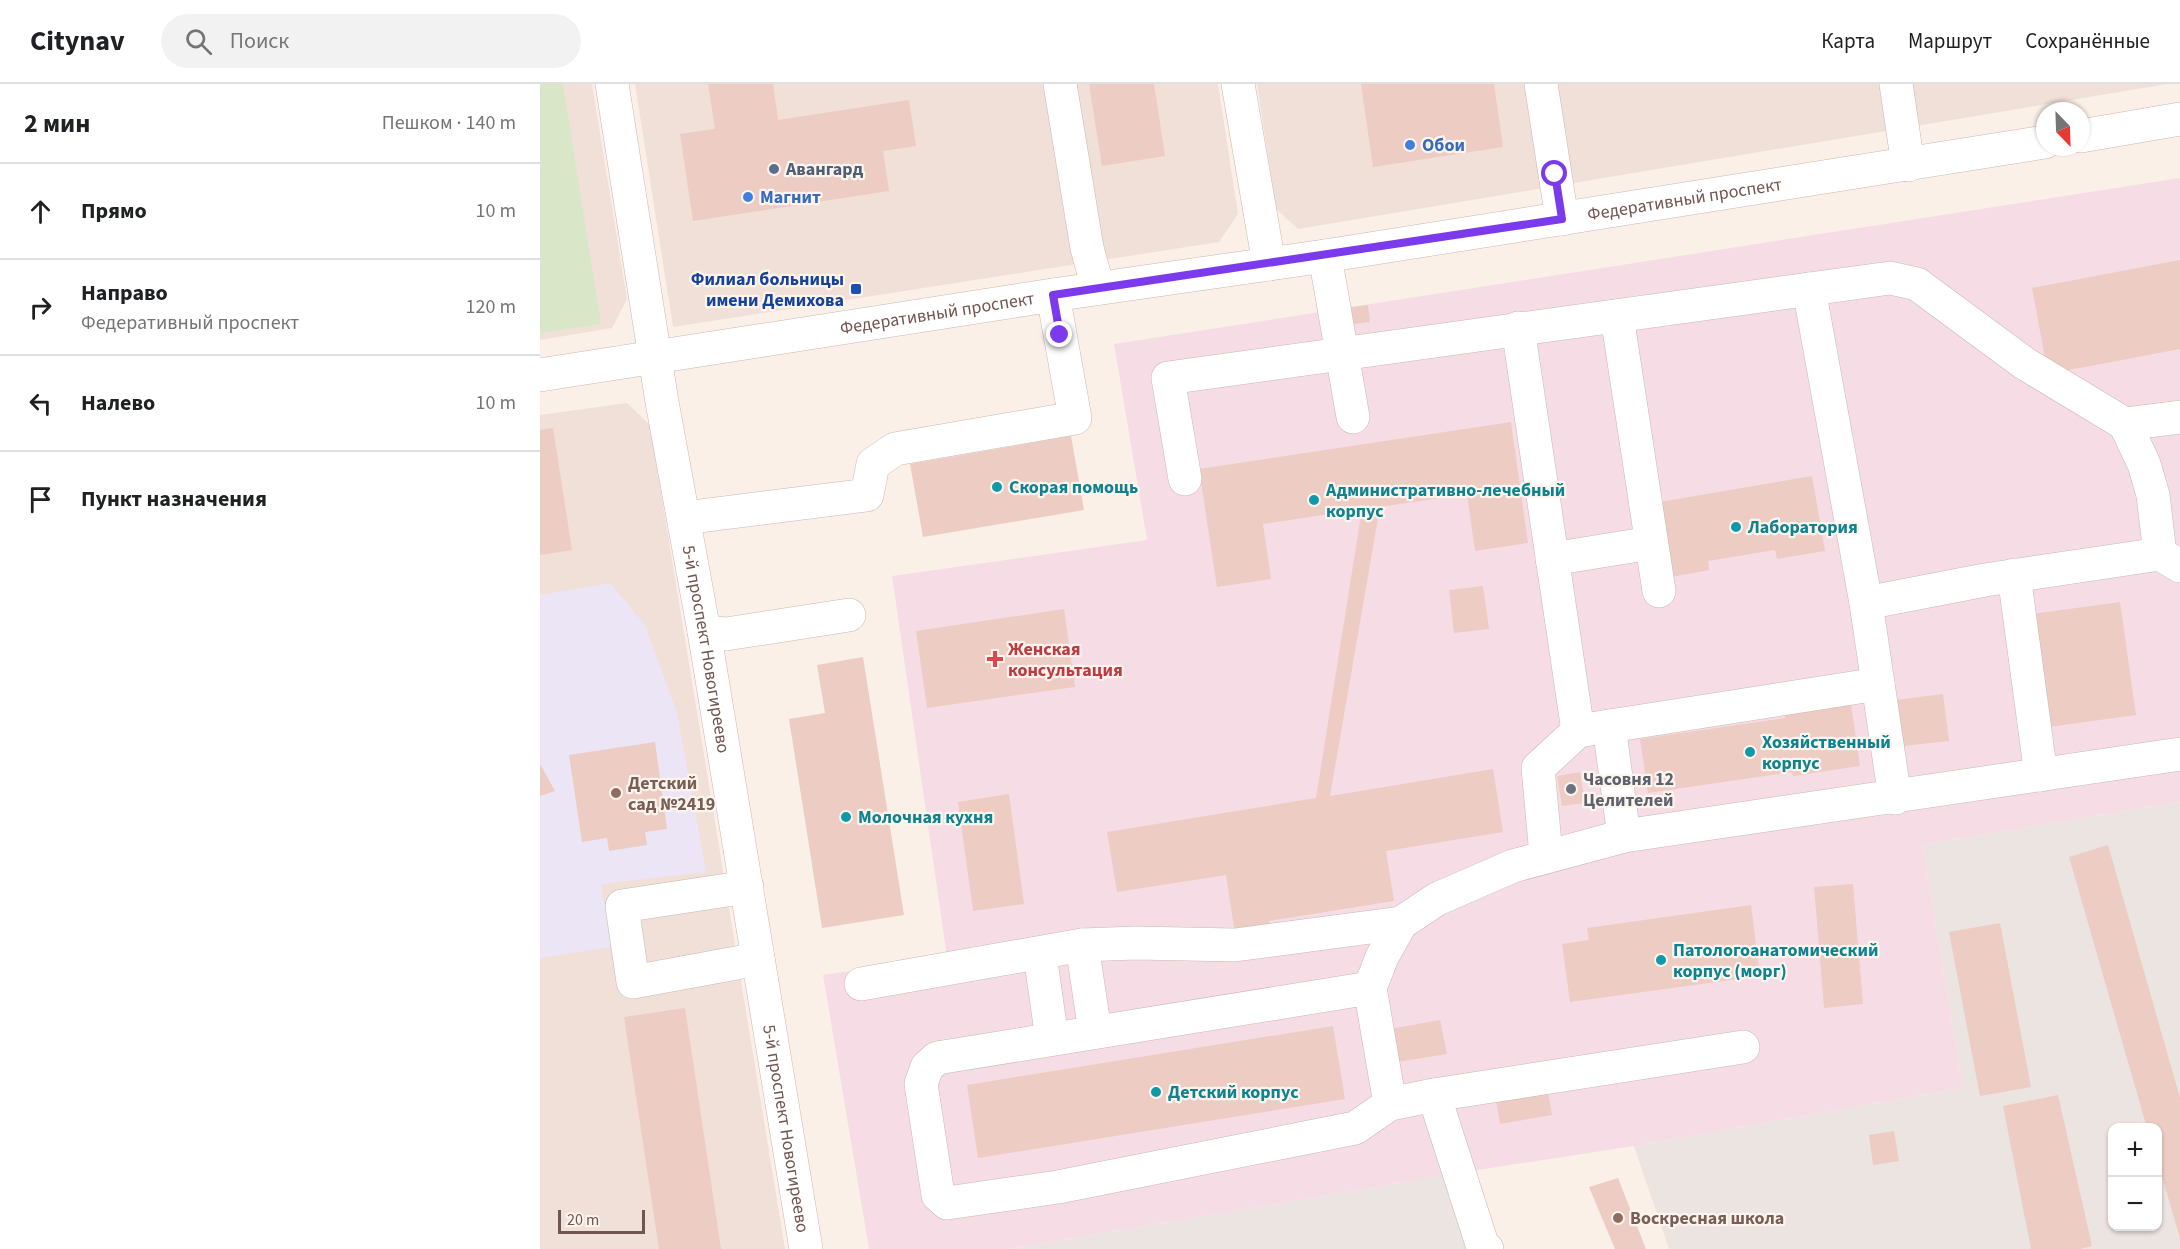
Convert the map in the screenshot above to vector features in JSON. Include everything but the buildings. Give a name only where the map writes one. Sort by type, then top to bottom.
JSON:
[{"type":"street","name":"5-й проспект Новогиреево","points":[[612,84],[655,358],[704,631],[806,1249]]},
{"type":"street","points":[[1060,84],[1087,248],[1098,288]]},
{"type":"street","points":[[1238,84],[1269,264]]},
{"type":"street","points":[[1541,84],[1562,219]]},
{"type":"street","points":[[1896,84],[1908,165]]},
{"type":"street","points":[[2090,134],[2180,119]]},
{"type":"street","name":"Федеративный проспект","points":[[540,375],[1098,288],[1325,256],[2036,144]]},
{"type":"street","points":[[1325,256],[1353,417]]},
{"type":"street","points":[[1185,479],[1168,378],[1342,352],[1890,278],[1917,284],[2024,363],[2125,424],[2144,464],[2170,560],[2014,575],[1866,603]]},
{"type":"street","points":[[1809,289],[1866,603],[1895,798]]},
{"type":"street","points":[[684,518],[867,495],[873,464],[895,450],[1076,418],[1053,295]]},
{"type":"street","points":[[1617,316],[1659,591]]},
{"type":"street","points":[[1518,328],[1578,731]]},
{"type":"street","points":[[2125,424],[2180,417]]},
{"type":"street","points":[[1552,559],[1651,543]]},
{"type":"street","points":[[2014,575],[2041,775]]},
{"type":"street","points":[[704,631],[726,634],[849,615]]},
{"type":"street","points":[[1546,855],[1539,768],[1578,731],[1878,684]]},
{"type":"street","points":[[1609,726],[1624,836]]},
{"type":"street","points":[[861,984],[1041,955],[1082,945],[1136,943],[1235,945],[1401,923],[1437,899],[1475,881],[1546,855],[1624,836],[1895,798],[2180,754]]},
{"type":"street","points":[[747,886],[622,906],[633,982],[758,959]]},
{"type":"street","points":[[1390,1104],[1370,988],[1401,923]]},
{"type":"street","points":[[1082,945],[1095,1032]]},
{"type":"street","points":[[1041,955],[1052,1040]]},
{"type":"street","points":[[1370,988],[937,1058],[927,1067],[921,1084],[938,1195],[947,1203],[1058,1187],[1355,1128],[1390,1104],[1434,1095],[1743,1047]]},
{"type":"street","points":[[1434,1095],[1483,1247],[1487,1249]]},
{"type":"shaded area","points":[[540,84],[592,84],[627,299],[612,328],[540,340]]},
{"type":"shaded area","points":[[635,84],[1218,84],[1238,214],[1219,242],[673,327]]},
{"type":"shaded area","points":[[1257,84],[2167,84],[2059,102],[2036,102],[2036,106],[1298,229],[1276,209]]},
{"type":"shaded area","points":[[2180,178],[2180,802],[1922,845],[1963,1088],[1634,1146],[1452,1174],[1010,1249],[869,1249],[823,975],[947,957],[892,576],[1147,540],[1114,344]]},
{"type":"shaded area","points":[[627,403],[650,425],[785,1249],[540,1249],[540,415]]},
{"type":"shaded area","name":"Детский сад №2419","points":[[610,583],[645,625],[677,713],[706,872],[601,884],[611,947],[540,958],[540,595]]},
{"type":"shaded area","points":[[2180,802],[2180,1249],[1669,1249],[1634,1146],[1963,1088],[1922,845]]},
{"type":"shaded area","points":[[1452,1174],[1475,1249],[1010,1249]]},
{"type":"green space","points":[[540,84],[563,84],[601,324],[540,333]]},
{"type":"place","name":"Обои","points":[[1410,145]]},
{"type":"place","name":"Авангард","points":[[774,169]]},
{"type":"place","name":"Магнит","points":[[748,197]]},
{"type":"place","name":"Филиал больницы имени Демихова","points":[[856,289]]},
{"type":"place","name":"Скорая помощь","points":[[997,487]]},
{"type":"place","name":"Административно-лечебный корпус","points":[[1314,500]]},
{"type":"place","name":"Лаборатория","points":[[1736,527]]},
{"type":"place","name":"Женская консультация","points":[[995,659]]},
{"type":"place","name":"Хозяйственный корпус","points":[[1750,752]]},
{"type":"place","name":"Часовня 12 Целителей","points":[[1571,789]]},
{"type":"place","name":"Детский сад №2419","points":[[616,793]]},
{"type":"place","name":"Молочная кухня","points":[[846,817]]},
{"type":"place","name":"Патологоанатомический корпус (морг)","points":[[1661,960]]},
{"type":"place","name":"Детский корпус","points":[[1156,1092]]},
{"type":"place","name":"Воскресная школа","points":[[1618,1218]]},
{"type":"route","points":[[1060,335],[1053,295],[1562,219],[1555,174]]}]
